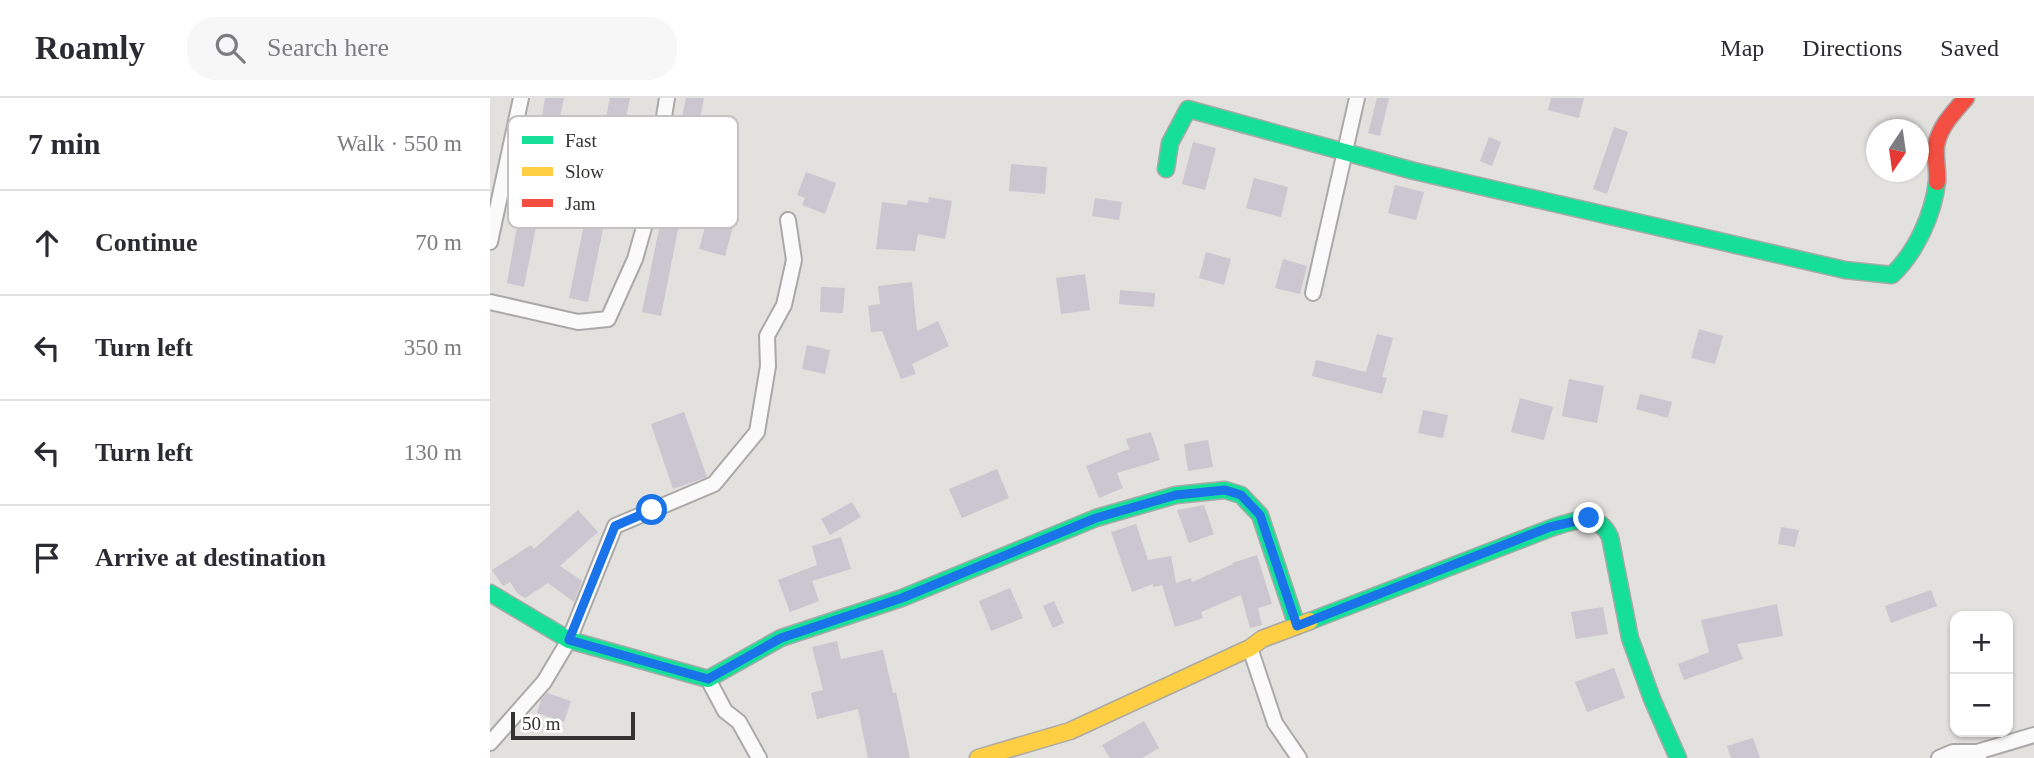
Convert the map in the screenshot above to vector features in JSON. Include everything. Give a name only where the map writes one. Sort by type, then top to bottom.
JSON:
[{"type":"street","points":[[517,116],[521,98]]},
{"type":"street","points":[[664,116],[667,98]]},
{"type":"street","points":[[1314,293],[1357,98]]},
{"type":"street","points":[[1166,169],[1170,143],[1188,110],[1344,153],[1845,270],[1892,275],[1903,267],[1935,201],[1938,175],[1934,153],[1939,134],[1966,98]]},
{"type":"street","points":[[490,242],[508,158]]},
{"type":"street","points":[[490,743],[544,682],[569,640],[615,526],[713,484],[757,432],[768,366],[767,336],[784,305],[794,260],[788,219]]},
{"type":"street","points":[[490,302],[578,322],[608,318],[635,259],[644,228]]},
{"type":"street","points":[[490,593],[569,640],[708,679],[781,638],[902,598],[1096,518],[1176,495],[1225,490],[1241,495],[1260,515],[1297,626]]},
{"type":"street","points":[[978,758],[1070,731],[1250,648],[1262,639],[1550,527],[1589,518],[1604,525],[1610,537],[1624,615],[1648,694],[1678,758]]},
{"type":"street","points":[[1250,648],[1275,723],[1299,758]]},
{"type":"street","points":[[708,679],[725,711],[739,722],[759,758]]},
{"type":"street","points":[[1939,758],[1953,752],[1978,755],[2034,735]]},
{"type":"building","points":[[545,98],[564,98],[560,116],[542,116]]},
{"type":"building","points":[[610,98],[630,98],[626,116],[606,116]]},
{"type":"building","points":[[686,98],[704,98],[701,116],[682,116]]},
{"type":"building","points":[[1377,98],[1389,98],[1380,136],[1368,133]]},
{"type":"building","points":[[1551,98],[1584,98],[1579,118],[1548,110]]},
{"type":"building","points":[[1614,127],[1628,132],[1607,194],[1593,189]]},
{"type":"building","points":[[1489,137],[1501,142],[1492,166],[1480,161]]},
{"type":"building","points":[[1193,142],[1216,148],[1205,190],[1182,184]]},
{"type":"building","points":[[1011,164],[1047,167],[1045,194],[1009,191]]},
{"type":"building","points":[[806,172],[836,183],[825,214],[802,205],[805,198],[797,195]]},
{"type":"building","points":[[1254,178],[1288,187],[1281,217],[1246,208]]},
{"type":"building","points":[[1395,185],[1424,192],[1416,220],[1388,213]]},
{"type":"building","points":[[929,197],[952,201],[945,239],[918,234],[915,251],[876,249],[882,202],[907,205],[908,200],[928,203]]},
{"type":"building","points":[[1095,198],[1122,202],[1119,220],[1092,216]]},
{"type":"building","points":[[517,228],[536,228],[524,287],[507,283]]},
{"type":"building","points":[[583,228],[603,228],[588,302],[569,298]]},
{"type":"building","points":[[659,228],[678,228],[661,316],[642,312]]},
{"type":"building","points":[[705,228],[733,228],[725,256],[699,249]]},
{"type":"building","points":[[1206,252],[1231,259],[1224,285],[1199,278]]},
{"type":"building","points":[[1283,259],[1307,266],[1300,294],[1275,288]]},
{"type":"building","points":[[1085,274],[1090,310],[1061,314],[1056,278]]},
{"type":"building","points":[[912,282],[917,331],[938,321],[949,346],[912,364],[916,374],[901,379],[882,331],[871,332],[868,306],[880,304],[878,286]]},
{"type":"building","points":[[821,287],[845,288],[843,313],[820,312]]},
{"type":"building","points":[[1120,290],[1155,293],[1154,307],[1119,304]]},
{"type":"building","points":[[1699,329],[1723,336],[1715,364],[1691,358]]},
{"type":"building","points":[[1377,334],[1393,338],[1382,377],[1387,378],[1382,394],[1312,376],[1316,360],[1366,372]]},
{"type":"building","points":[[807,345],[830,350],[825,374],[802,369]]},
{"type":"building","points":[[1569,379],[1604,386],[1597,423],[1562,416]]},
{"type":"building","points":[[1640,394],[1672,402],[1668,418],[1636,409]]},
{"type":"building","points":[[1520,398],[1553,407],[1544,440],[1511,432]]},
{"type":"building","points":[[1423,410],[1448,415],[1443,438],[1418,433]]},
{"type":"building","points":[[684,412],[707,477],[673,489],[651,424]]},
{"type":"building","points":[[1151,432],[1160,460],[1117,473],[1123,488],[1099,498],[1086,466],[1129,449],[1126,439]]},
{"type":"building","points":[[1208,440],[1213,467],[1188,471],[1184,444]]},
{"type":"building","points":[[997,469],[1009,498],[962,518],[949,489]]},
{"type":"building","points":[[852,502],[861,517],[830,535],[821,519]]},
{"type":"building","points":[[1204,505],[1214,534],[1189,543],[1177,510]]},
{"type":"building","points":[[578,510],[598,532],[560,566],[582,581],[574,602],[548,583],[525,598],[518,594],[510,582],[502,585],[492,570],[531,545],[534,549]]},
{"type":"building","points":[[1136,524],[1148,560],[1171,556],[1176,583],[1191,578],[1192,582],[1232,563],[1257,555],[1272,604],[1258,608],[1262,625],[1250,628],[1241,595],[1201,612],[1203,618],[1175,627],[1162,585],[1153,587],[1153,584],[1132,592],[1111,532]]},
{"type":"building","points":[[1781,527],[1799,530],[1795,547],[1778,544]]},
{"type":"building","points":[[841,537],[851,569],[812,581],[819,601],[790,612],[778,580],[817,565],[812,546]]},
{"type":"building","points":[[1010,588],[1023,618],[991,631],[979,601]]},
{"type":"building","points":[[1931,590],[1937,606],[1891,623],[1885,606]]},
{"type":"building","points":[[1054,601],[1064,623],[1053,628],[1043,606]]},
{"type":"building","points":[[1777,604],[1783,636],[1737,644],[1743,659],[1684,680],[1678,664],[1709,652],[1701,620]]},
{"type":"building","points":[[1603,607],[1608,634],[1576,639],[1571,612]]},
{"type":"building","points":[[837,641],[841,659],[883,650],[893,693],[896,692],[910,758],[868,758],[858,709],[817,719],[811,693],[823,690],[812,647]]},
{"type":"building","points":[[1614,668],[1625,698],[1587,712],[1575,682]]},
{"type":"building","points":[[547,693],[571,701],[564,722],[537,713],[541,700]]},
{"type":"building","points":[[1144,721],[1159,748],[1142,758],[1110,758],[1102,745]]},
{"type":"building","points":[[1753,738],[1760,758],[1731,758],[1727,746]]},
{"type":"traffic: fast","points":[[1166,169],[1170,143],[1188,109],[1414,171],[1845,270],[1892,275],[1909,255],[1922,232],[1932,207],[1937,182]]},
{"type":"traffic: fast","points":[[490,593],[569,640],[708,679],[781,638],[902,598],[1096,518],[1176,495],[1225,490],[1241,495],[1260,515],[1297,626]]},
{"type":"traffic: fast","points":[[1310,621],[1551,528],[1592,520],[1599,523],[1610,537],[1630,638],[1652,699],[1678,758]]},
{"type":"traffic: slow","points":[[978,758],[1070,731],[1250,648],[1262,639],[1310,621]]},
{"type":"traffic: jam","points":[[1937,182],[1937,140],[1947,121],[1966,98]]},
{"type":"route","points":[[652,510],[615,526],[569,640],[708,679],[781,638],[902,598],[1096,518],[1176,495],[1225,490],[1241,495],[1260,515],[1297,626],[1550,527],[1589,518]]}]
